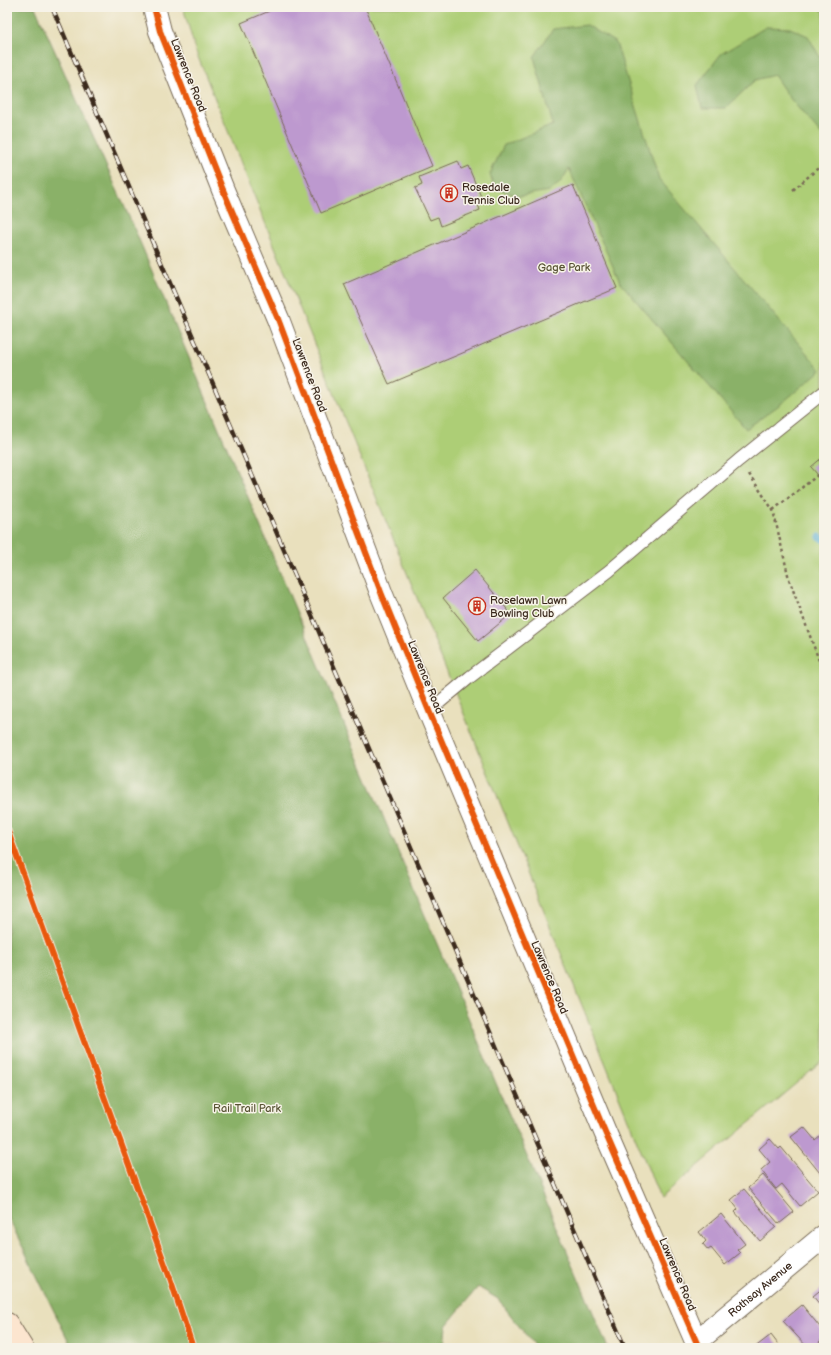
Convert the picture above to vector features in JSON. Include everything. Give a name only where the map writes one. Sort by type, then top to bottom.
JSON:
[{"type":"main road","points":[[7,1324],[22,1348]]},
{"type":"street","name":"Lawrence Road","points":[[154,7],[163,38],[223,190],[278,319],[379,587],[429,711],[602,1125],[698,1345]]},
{"type":"street","name":"Rothsay Avenue","points":[[698,1345],[824,1236]]},
{"type":"lane","points":[[429,711],[470,677],[609,571],[739,460],[824,392]]},
{"type":"path","points":[[817,7],[824,16]]},
{"type":"path","points":[[793,190],[824,163]]},
{"type":"path","points":[[739,460],[773,510],[789,579],[824,674]]},
{"type":"path","points":[[773,510],[818,476]]},
{"type":"green space","name":"Rail Trail Park","points":[[7,7],[35,7],[135,230],[608,1348],[536,1348],[498,1299],[478,1287],[446,1326],[444,1348],[72,1348],[7,1215]]},
{"type":"green space","name":"Gage Park","points":[[183,7],[824,7],[824,1060],[660,1198],[196,52]]},
{"type":"green space","points":[[587,25],[616,43],[659,179],[821,370],[782,403],[746,429],[620,282],[569,169],[560,183],[549,191],[519,196],[494,188],[490,174],[504,145],[553,125],[534,57],[553,29]]},
{"type":"green space","points":[[766,27],[790,28],[808,36],[824,64],[824,138],[788,96],[774,75],[755,80],[726,108],[702,108],[697,85],[721,54]]},
{"type":"green space","points":[[824,549],[824,668],[822,665]]},
{"type":"building","points":[[279,7],[365,7],[432,166],[321,213],[241,23]]},
{"type":"building","name":"Rosedale Tennis Club","points":[[458,161],[461,169],[468,166],[482,199],[477,202],[480,210],[441,226],[438,217],[430,220],[415,188],[422,185],[419,177]]},
{"type":"building","points":[[573,185],[617,288],[389,384],[344,284]]},
{"type":"building","points":[[824,456],[824,482],[811,467]]},
{"type":"building","name":"Roselawn Lawn Bowling Club","points":[[475,570],[511,614],[478,641],[443,598]]},
{"type":"building","points":[[804,1127],[815,1140],[823,1133],[824,1134],[824,1178],[791,1137]]},
{"type":"building","points":[[770,1139],[779,1149],[781,1147],[818,1191],[800,1206],[782,1184],[776,1189],[761,1170],[770,1162],[759,1149]]},
{"type":"building","points":[[763,1175],[794,1212],[779,1224],[748,1188]]},
{"type":"building","points":[[744,1189],[776,1227],[760,1241],[735,1212],[738,1209],[731,1200]]},
{"type":"building","points":[[721,1214],[745,1244],[737,1250],[740,1253],[725,1265],[711,1248],[708,1250],[703,1244],[706,1241],[699,1232]]},
{"type":"building","points":[[824,1287],[824,1310],[813,1296]]},
{"type":"building","points":[[802,1305],[824,1332],[824,1338],[819,1342],[822,1346],[819,1348],[808,1348],[783,1321]]},
{"type":"building","points":[[771,1335],[781,1348],[754,1348]]},
{"type":"waterway","points":[[820,537],[824,540]]},
{"type":"railway","points":[[52,7],[625,1348]]},
{"type":"cycle path","points":[[154,7],[160,31],[223,190],[278,319],[382,595],[429,711],[605,1132],[699,1348]]},
{"type":"cycle path","points":[[7,829],[171,1281],[193,1348]]},
{"type":"place","name":"Rosedale Tennis Club","points":[[449,193]]},
{"type":"place","name":"Roselawn Lawn Bowling Club","points":[[477,606]]}]
